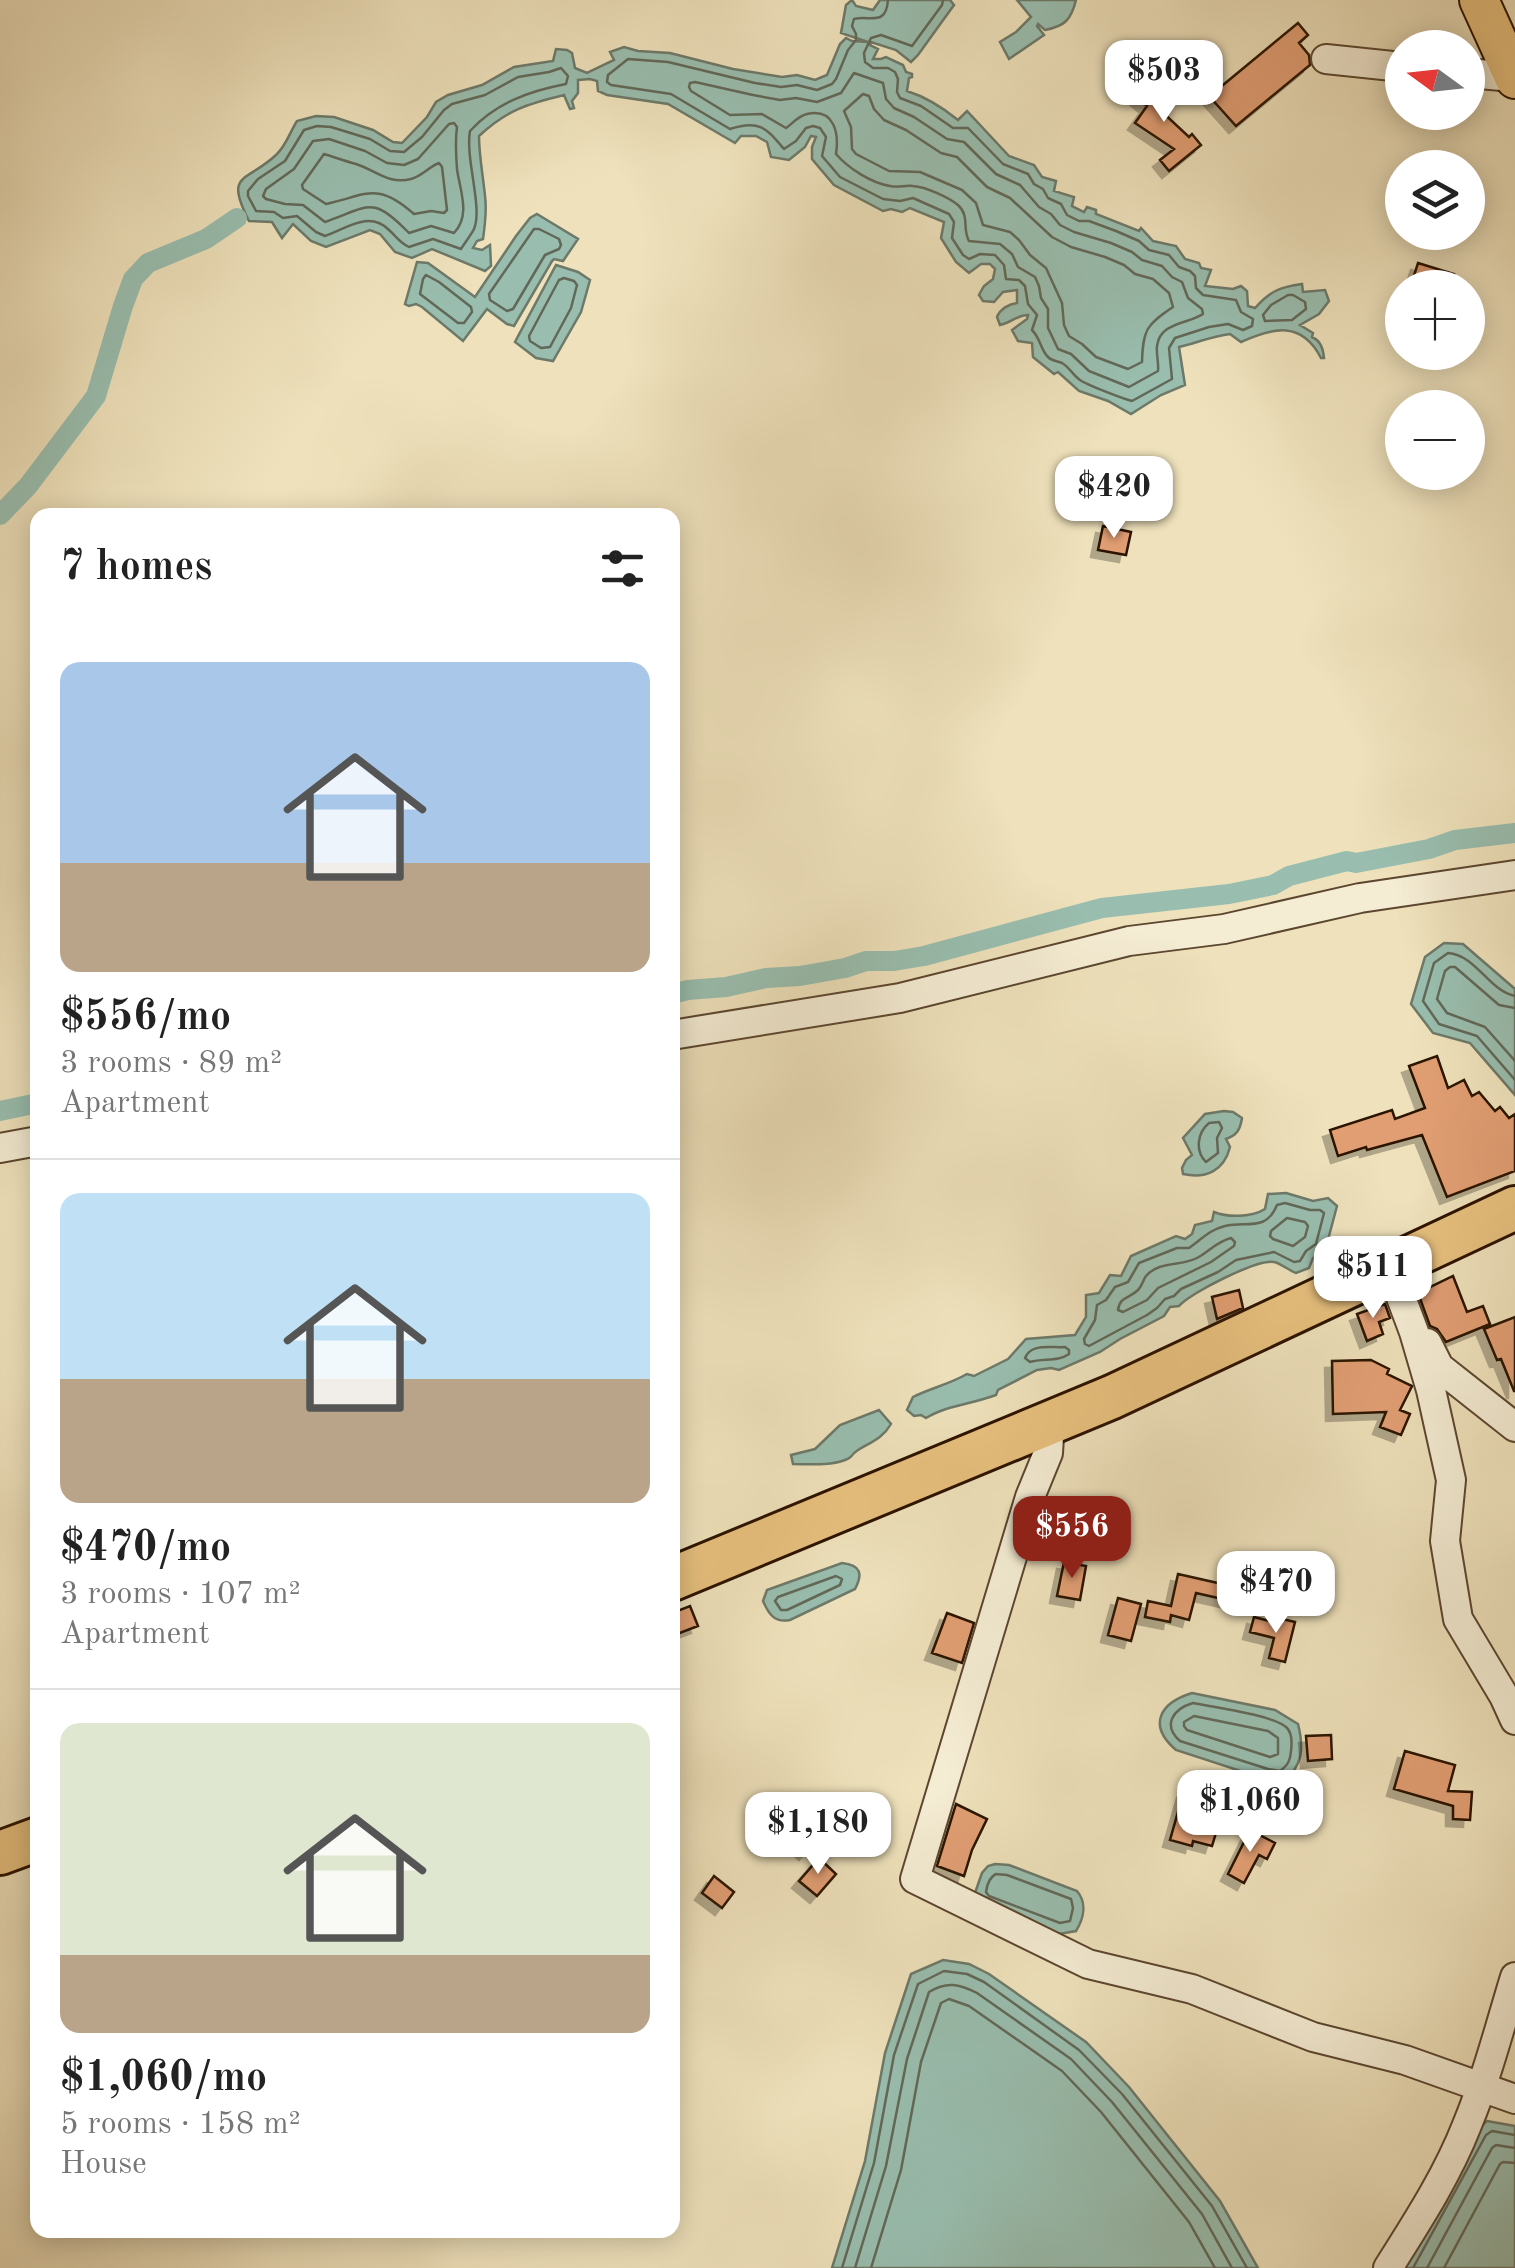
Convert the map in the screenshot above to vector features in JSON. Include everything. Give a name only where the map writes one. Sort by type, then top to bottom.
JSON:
[{"type":"highway","points":[[680,1576],[1112,1396],[1515,1208]]},
{"type":"highway","points":[[0,1854],[30,1842]]},
{"type":"main road","points":[[1478,0],[1514,78]]},
{"type":"street","points":[[1326,59],[1385,65]]},
{"type":"street","points":[[1485,75],[1514,78]]},
{"type":"street","points":[[680,1034],[900,998],[1129,941],[1224,930],[1360,898],[1515,876]]},
{"type":"street","points":[[0,1148],[30,1143]]},
{"type":"street","points":[[1390,1268],[1439,1367],[1515,1427]]},
{"type":"street","points":[[1390,1268],[1431,1390],[1451,1480],[1445,1541],[1458,1619],[1515,1720]]},
{"type":"street","points":[[1050,1420],[1048,1453],[1030,1497],[915,1879],[1088,1964],[1192,1989],[1313,2037],[1405,2060],[1515,2100]]},
{"type":"street","points":[[1388,2268],[1433,2194],[1466,2129],[1515,1977]]},
{"type":"water","points":[[852,0],[856,6],[873,10],[880,0],[950,0],[954,5],[911,62],[896,50],[871,42],[878,49],[873,59],[886,57],[903,65],[912,74],[907,91],[958,120],[967,111],[1009,156],[1034,165],[1042,177],[1056,181],[1054,191],[1074,197],[1072,206],[1084,212],[1087,207],[1096,210],[1096,214],[1139,231],[1141,228],[1153,241],[1176,246],[1185,259],[1211,270],[1205,286],[1241,286],[1247,291],[1248,306],[1255,308],[1287,287],[1302,284],[1303,292],[1325,290],[1329,301],[1319,314],[1300,325],[1313,333],[1324,358],[1305,338],[1286,331],[1265,333],[1241,342],[1230,334],[1223,335],[1179,347],[1185,385],[1131,414],[1079,391],[1033,357],[1032,343],[1018,341],[1012,330],[1028,315],[1000,325],[997,317],[1005,307],[1017,303],[1017,290],[1003,292],[994,302],[983,301],[979,295],[993,279],[995,269],[990,264],[981,264],[969,273],[956,262],[941,238],[944,222],[910,208],[902,212],[883,211],[834,185],[812,159],[816,137],[811,136],[805,147],[789,160],[771,157],[767,142],[756,136],[741,136],[735,143],[668,104],[607,95],[598,91],[597,81],[590,79],[578,80],[574,108],[570,109],[564,95],[539,102],[508,114],[479,136],[486,218],[483,239],[473,248],[482,250],[490,245],[491,266],[485,271],[432,249],[412,258],[395,252],[380,234],[370,230],[326,247],[311,241],[293,224],[282,238],[272,222],[249,221],[238,194],[242,180],[279,151],[297,121],[334,117],[402,143],[436,102],[482,85],[514,67],[553,61],[556,49],[572,53],[575,68],[587,73],[614,60],[610,52],[624,47],[670,53],[733,69],[815,80],[827,75],[846,38],[868,42],[841,33],[846,5]]},
{"type":"water","points":[[1017,0],[1076,0],[1066,21],[1045,30],[1038,24],[1044,35],[1009,59],[1000,42],[1031,17]]},
{"type":"water","points":[[537,214],[578,239],[563,261],[552,261],[514,326],[487,309],[463,341],[422,307],[405,304],[417,262],[428,263],[475,297],[516,236]]},
{"type":"water","points":[[556,265],[590,280],[581,312],[553,361],[536,358],[515,342]]},
{"type":"water","points":[[1444,943],[1463,944],[1515,989],[1515,1095],[1470,1043],[1433,1033],[1411,1004],[1425,957]]},
{"type":"water","points":[[1224,1111],[1242,1118],[1237,1132],[1226,1139],[1230,1147],[1223,1162],[1206,1174],[1183,1174],[1182,1168],[1192,1155],[1183,1138],[1205,1114]]},
{"type":"water","points":[[1286,1193],[1313,1201],[1328,1198],[1337,1206],[1325,1251],[1313,1258],[1309,1268],[1296,1273],[1274,1262],[1265,1262],[1239,1271],[1179,1306],[1170,1307],[1164,1316],[1100,1352],[1059,1370],[1037,1370],[998,1390],[996,1395],[926,1418],[907,1410],[913,1397],[967,1374],[974,1376],[1008,1359],[1026,1339],[1075,1335],[1086,1317],[1086,1295],[1099,1293],[1110,1275],[1121,1276],[1131,1256],[1176,1236],[1185,1239],[1195,1225],[1212,1221],[1214,1212],[1233,1216],[1254,1214],[1265,1209],[1268,1194]]},
{"type":"water","points":[[879,1410],[891,1424],[850,1458],[826,1464],[793,1464],[791,1455],[815,1449],[840,1425]]},
{"type":"water","points":[[842,1563],[859,1571],[855,1589],[785,1621],[773,1617],[763,1601],[767,1590]]},
{"type":"water","points":[[1192,1693],[1275,1710],[1298,1724],[1301,1749],[1294,1770],[1282,1782],[1176,1750],[1162,1732],[1161,1716],[1172,1703]]},
{"type":"water","points":[[995,1864],[1009,1865],[1077,1891],[1083,1911],[1076,1931],[1059,1934],[978,1900],[975,1893],[982,1873]]},
{"type":"water","points":[[943,1960],[969,1964],[989,1974],[1086,2042],[1129,2087],[1220,2201],[1258,2268],[832,2268],[865,2161],[885,2053],[911,1974]]},
{"type":"water","points":[[1487,2121],[1515,2126],[1515,2268],[1402,2268],[1479,2128]]},
{"type":"building","points":[[1298,23],[1308,35],[1299,43],[1309,55],[1310,65],[1236,126],[1179,67],[1193,55],[1223,85]]},
{"type":"building","points":[[1149,78],[1171,96],[1159,109],[1201,145],[1169,171],[1160,160],[1174,149],[1135,123],[1147,106],[1134,95]]},
{"type":"building","points":[[1418,263],[1441,270],[1416,270]]},
{"type":"building","points":[[1103,526],[1131,532],[1126,555],[1098,550]]},
{"type":"building","points":[[1437,1056],[1448,1088],[1464,1080],[1472,1096],[1479,1092],[1495,1111],[1500,1107],[1509,1118],[1515,1114],[1515,1171],[1447,1197],[1422,1135],[1338,1156],[1330,1130],[1392,1110],[1395,1119],[1425,1108],[1409,1066]]},
{"type":"building","points":[[1453,1276],[1467,1312],[1483,1306],[1490,1324],[1446,1342],[1430,1326],[1418,1293]]},
{"type":"building","points":[[1239,1290],[1243,1308],[1217,1319],[1212,1297]]},
{"type":"building","points":[[1385,1304],[1390,1318],[1379,1322],[1383,1334],[1367,1341],[1357,1314]]},
{"type":"building","points":[[1515,1317],[1515,1391],[1514,1391],[1484,1329]]},
{"type":"building","points":[[1371,1360],[1389,1369],[1387,1374],[1412,1386],[1400,1410],[1410,1414],[1401,1435],[1380,1427],[1386,1412],[1333,1414],[1332,1361]]},
{"type":"building","points":[[1064,1562],[1086,1566],[1080,1600],[1057,1596]]},
{"type":"building","points":[[1178,1574],[1231,1586],[1227,1600],[1196,1593],[1189,1620],[1171,1615],[1170,1622],[1145,1617],[1148,1601],[1171,1606]]},
{"type":"building","points":[[1118,1598],[1141,1604],[1131,1641],[1108,1635]]},
{"type":"building","points":[[690,1606],[698,1626],[680,1633],[680,1610]]},
{"type":"building","points":[[947,1613],[974,1623],[962,1663],[932,1653]]},
{"type":"building","points":[[1254,1617],[1277,1623],[1278,1618],[1295,1622],[1285,1662],[1269,1658],[1274,1638],[1250,1632]]},
{"type":"building","points":[[1331,1735],[1332,1759],[1308,1761],[1306,1736]]},
{"type":"building","points":[[1405,1751],[1455,1765],[1448,1791],[1472,1792],[1470,1820],[1453,1819],[1453,1806],[1394,1789]]},
{"type":"building","points":[[1184,1791],[1225,1803],[1212,1846],[1170,1840]]},
{"type":"building","points":[[801,1795],[832,1820],[806,1853],[776,1827]]},
{"type":"building","points":[[956,1804],[987,1819],[964,1876],[937,1866]]},
{"type":"building","points":[[1250,1830],[1275,1843],[1267,1859],[1259,1855],[1244,1883],[1228,1874]]},
{"type":"building","points":[[819,1858],[836,1874],[817,1896],[799,1881]]},
{"type":"building","points":[[714,1876],[734,1892],[722,1908],[702,1893]]},
{"type":"waterway","points":[[0,515],[28,486],[96,396],[133,279],[148,263],[206,239],[237,218]]},
{"type":"waterway","points":[[680,992],[800,976],[866,961],[924,956],[1102,908],[1229,894],[1273,885],[1289,876],[1347,861],[1356,863],[1455,840],[1515,833]]},
{"type":"waterway","points":[[0,1111],[30,1105]]}]
